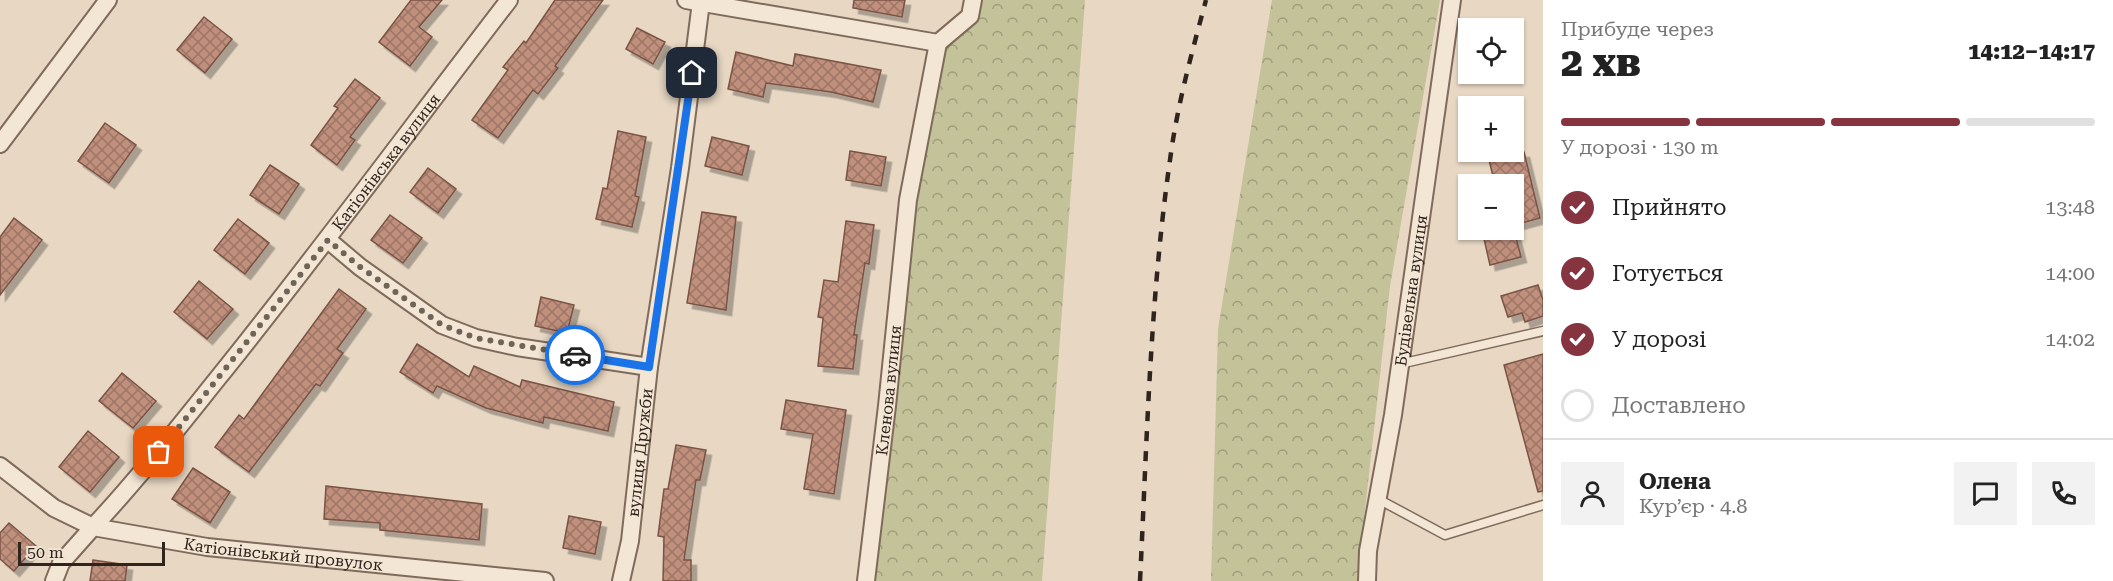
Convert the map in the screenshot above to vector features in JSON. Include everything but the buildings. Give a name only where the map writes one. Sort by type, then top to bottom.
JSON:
[{"type":"street","points":[[0,144],[108,0]]},
{"type":"street","name":"Катіонівська вулиця","points":[[54,581],[61,563],[130,487],[328,240],[403,137],[509,0]]},
{"type":"street","points":[[693,1],[938,44],[970,16],[973,0]]},
{"type":"street","name":"Будівельна вулиця","points":[[1366,581],[1368,551],[1400,363],[1452,0]]},
{"type":"street","name":"вулиця Дружби","points":[[621,581],[630,541],[649,367],[680,168],[693,1]]},
{"type":"street","name":"Кленова вулиця","points":[[866,581],[908,200],[938,44]]},
{"type":"street","points":[[328,240],[360,267],[442,325],[476,338],[517,347],[649,367]]},
{"type":"street","name":"Катіонівський провулок","points":[[0,466],[54,508],[93,527],[207,547],[545,581]]},
{"type":"lane","points":[[1400,363],[1543,331]]},
{"type":"lane","points":[[1378,500],[1445,535],[1543,505]]},
{"type":"green space","points":[[973,0],[1085,0],[1042,581],[866,581],[908,200],[938,43]]},
{"type":"green space","points":[[1272,0],[1440,0],[1390,286],[1357,581],[1211,581],[1218,329]]},
{"type":"railway","points":[[1140,581],[1150,370],[1163,212],[1185,79],[1206,0]]},
{"type":"way so far","points":[[159,452],[328,240],[360,267],[442,325],[476,338],[517,347],[575,355]]},
{"type":"route","points":[[575,355],[649,367],[680,168],[692,73]]}]
